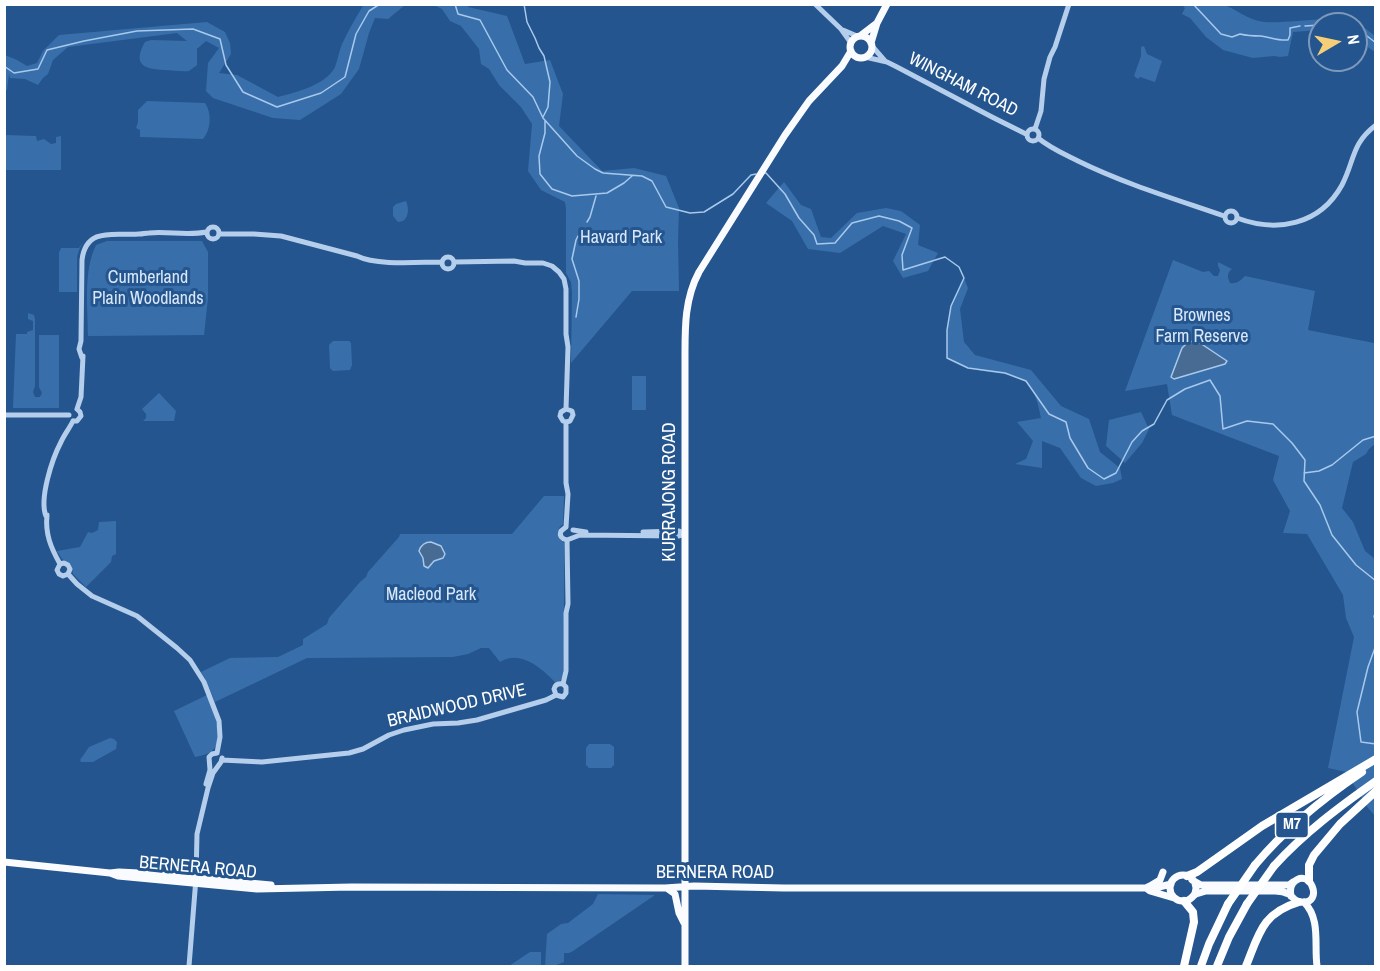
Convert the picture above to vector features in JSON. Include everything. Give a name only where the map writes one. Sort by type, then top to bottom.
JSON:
[{"type":"highway","name":"M7","points":[[1201,966],[1228,904],[1255,865],[1295,822],[1332,788],[1376,761]]},
{"type":"highway","name":"M7","points":[[1217,966],[1229,937],[1247,904],[1274,866],[1306,833],[1376,781]]},
{"type":"highway","points":[[1189,878],[1262,826],[1332,788]]},
{"type":"highway","points":[[1309,881],[1308,870],[1311,861],[1350,814],[1376,791]]},
{"type":"highway","points":[[1184,901],[1192,912],[1194,922],[1184,966]]},
{"type":"highway","points":[[1245,966],[1266,922],[1279,910],[1302,902]]},
{"type":"main road","points":[[842,66],[870,52],[877,22],[887,4]]},
{"type":"main road","points":[[842,66],[853,39],[877,22]]},
{"type":"main road","points":[[859,36],[867,38],[871,44]]},
{"type":"main road","points":[[851,47],[854,55],[861,57]]},
{"type":"main road","name":"KURRAJONG ROAD","points":[[685,966],[685,341],[688,302],[699,272],[771,156],[809,101],[842,66]]},
{"type":"main road","name":"BERNERA ROAD","points":[[4,862],[110,873],[118,876],[272,885],[283,888],[1159,887],[1171,884]]},
{"type":"main road","points":[[1148,887],[1160,880],[1163,872]]},
{"type":"main road","points":[[1316,929],[1318,916],[1313,896],[1314,888],[1309,881],[1301,879],[1289,885],[1202,885],[1189,878],[1178,877],[1171,884],[1170,891],[1174,898],[1184,901],[1206,891],[1282,891],[1302,902],[1312,912],[1316,929],[1316,966]]},
{"type":"main road","points":[[1189,878],[1195,890],[1192,897]]},
{"type":"main road","points":[[1291,896],[1290,888],[1294,882]]},
{"type":"main road","name":"BERNERA ROAD","points":[[1148,887],[1150,891],[1174,898]]},
{"type":"main road","points":[[665,888],[675,894],[679,913],[685,926]]},
{"type":"main road","points":[[1302,902],[1313,896]]},
{"type":"street","points":[[815,4],[841,29],[851,47]]},
{"type":"street","points":[[1035,129],[1041,111],[1044,79],[1069,4]]},
{"type":"street","points":[[841,29],[859,36]]},
{"type":"street","name":"WINGHAM ROAD","points":[[871,44],[886,62]]},
{"type":"street","name":"WINGHAM ROAD","points":[[861,57],[886,62],[1026,134]]},
{"type":"street","points":[[1038,138],[1111,177],[1224,216],[1229,223],[1234,223],[1237,218],[1253,224],[1277,226],[1298,222],[1317,213],[1332,200],[1341,187],[1358,144],[1363,136],[1376,125]]},
{"type":"street","points":[[1035,129],[1030,129],[1026,134],[1030,141],[1038,138]]},
{"type":"street","points":[[1035,129],[1039,133],[1038,138]]},
{"type":"street","points":[[77,410],[81,397],[82,358],[79,349],[84,249],[90,242],[104,234],[206,232],[213,240],[219,234],[281,236],[367,260],[442,262],[444,268],[450,269],[455,262],[540,262],[552,266],[561,274],[567,289],[566,409]]},
{"type":"street","points":[[566,409],[572,411],[573,415],[570,421],[566,422],[561,420],[560,416],[562,410],[566,409]]},
{"type":"street","points":[[69,416],[71,410],[81,412],[81,418],[73,421],[53,459],[44,509],[48,540],[60,564],[58,574],[63,576],[68,574],[93,596],[136,616],[177,648],[190,660],[204,682],[219,721],[220,737],[217,753],[220,755],[220,763],[213,773],[208,788],[197,834],[187,966]]},
{"type":"street","points":[[4,415],[69,416]]},
{"type":"street","points":[[69,416],[73,421]]},
{"type":"street","points":[[566,422],[568,496],[566,527],[562,529],[560,535],[563,539],[580,535],[679,536],[685,534]]},
{"type":"street","points":[[566,527],[583,532],[679,531],[685,534]]},
{"type":"street","points":[[563,684],[566,671],[569,539],[573,530]]},
{"type":"street","points":[[559,684],[563,684],[567,689],[566,694],[561,697],[554,691],[559,684]]},
{"type":"street","name":"BRAIDWOOD DRIVE","points":[[220,763],[262,762],[349,753],[404,730],[433,724],[477,720],[556,695]]},
{"type":"street","points":[[194,881],[194,829],[210,772],[210,755],[217,753]]},
{"type":"street","points":[[210,763],[213,765],[220,763]]},
{"type":"green space","points":[[367,4],[405,5],[388,19],[375,18],[359,69],[341,94],[300,120],[273,118],[213,98],[206,91],[208,63],[219,48],[206,41],[197,48],[197,65],[189,71],[151,68],[142,64],[140,56],[145,42],[151,40],[187,41],[177,33],[68,47],[53,60],[48,74],[38,85],[25,79],[10,78],[9,74],[7,90],[5,90],[5,55],[27,66],[37,63],[43,51],[59,35],[207,22],[225,32],[230,43],[231,54],[219,73],[237,75],[278,97],[310,87],[331,73],[347,34],[363,6]]},
{"type":"green space","points":[[1220,4],[1264,22],[1308,21],[1308,31],[1293,32],[1288,56],[1253,58],[1223,50],[1206,37],[1190,18],[1182,14],[1185,8],[1182,5]]},
{"type":"green space","name":"Havard Park","points":[[434,5],[468,5],[468,7],[507,16],[525,64],[550,60],[563,94],[559,126],[602,171],[634,168],[666,176],[679,208],[679,291],[632,291],[571,363],[572,293],[571,282],[566,273],[565,202],[541,190],[528,171],[532,124],[521,107],[499,85],[489,69],[481,64],[479,49],[461,26],[450,21],[442,9]]},
{"type":"green space","points":[[1368,31],[1375,36],[1375,52],[1368,47]]},
{"type":"green space","points":[[1144,46],[1147,54],[1162,61],[1155,82],[1134,76],[1141,56],[1141,47]]},
{"type":"green space","points":[[147,101],[205,103],[210,116],[206,135],[203,139],[140,137],[140,130],[136,128],[138,110]]},
{"type":"green space","points":[[5,135],[36,136],[37,141],[44,139],[51,144],[56,143],[56,137],[61,136],[61,170],[5,170]]},
{"type":"green space","points":[[784,182],[801,205],[811,209],[821,237],[831,238],[857,213],[886,208],[901,211],[920,225],[918,245],[938,253],[928,271],[903,278],[893,261],[906,234],[883,226],[840,253],[808,249],[792,221],[766,203]]},
{"type":"green space","points":[[406,201],[407,215],[403,221],[398,222],[393,216],[393,207]]},
{"type":"green space","name":"Cumberland Plain Woodlands","points":[[107,241],[202,241],[208,252],[208,298],[204,335],[88,336],[89,267],[96,245]]},
{"type":"green space","points":[[83,242],[77,257],[77,292],[59,292],[61,248],[79,248]]},
{"type":"green space","name":"Brownes Farm Reserve","points":[[1173,260],[1203,272],[1209,271],[1214,276],[1218,276],[1220,270],[1218,262],[1232,269],[1228,275],[1230,283],[1238,282],[1245,276],[1315,291],[1308,330],[1374,343],[1375,336],[1375,444],[1366,454],[1353,462],[1342,508],[1353,522],[1365,551],[1375,559],[1375,816],[1346,772],[1328,768],[1354,637],[1346,618],[1343,595],[1307,534],[1283,533],[1290,511],[1273,480],[1279,456],[1172,415],[1167,384],[1125,391]]},
{"type":"green space","points":[[964,278],[968,288],[960,309],[964,342],[975,355],[1031,370],[1061,406],[1089,419],[1100,452],[1120,468],[1122,479],[1096,486],[1081,478],[1060,448],[1042,441],[1042,468],[1015,464],[1026,459],[1033,441],[1017,422],[1041,418],[1037,401],[1032,389],[1025,381],[1017,377],[969,368],[947,358],[947,330],[951,306]]},
{"type":"green space","points":[[28,313],[34,315],[35,319],[35,386],[33,392],[35,397],[40,397],[42,393],[39,387],[39,335],[59,335],[59,408],[13,408],[16,334],[27,334],[33,330],[33,321],[28,319]]},
{"type":"green space","points":[[333,341],[351,343],[352,365],[350,370],[333,371],[330,368],[329,345]]},
{"type":"green space","points":[[632,376],[646,376],[646,410],[632,410]]},
{"type":"green space","points":[[159,393],[176,411],[174,421],[143,421],[146,414],[142,409]]},
{"type":"green space","points":[[1141,412],[1149,429],[1142,443],[1125,463],[1106,446],[1109,420]]},
{"type":"green space","name":"Macleod Park","points":[[544,496],[564,496],[563,524],[558,533],[564,543],[563,677],[560,681],[556,683],[538,667],[523,659],[508,659],[500,662],[489,648],[481,648],[453,657],[307,658],[215,702],[201,672],[230,658],[278,657],[303,645],[303,639],[327,624],[329,618],[400,534],[512,534]]},
{"type":"green space","points":[[116,521],[116,554],[86,587],[73,574],[71,564],[62,559],[57,551],[80,547],[88,532],[98,530],[99,522]]},
{"type":"green space","points":[[207,695],[217,726],[217,742],[215,748],[209,753],[195,757],[174,711]]},
{"type":"green space","points":[[110,738],[117,742],[116,749],[93,762],[81,762],[80,760],[89,747]]},
{"type":"green space","points":[[589,744],[610,744],[614,747],[614,765],[611,768],[589,768],[586,765],[586,748]]},
{"type":"green space","points":[[598,894],[655,895],[573,951],[564,953],[564,962],[554,966],[545,966],[547,934],[561,924],[568,923],[593,904]]},
{"type":"green space","points":[[530,952],[541,952],[541,966],[509,966]]},
{"type":"shaded area","points":[[1189,341],[1200,343],[1227,361],[1225,364],[1174,379],[1171,377],[1182,348]]},
{"type":"shaded area","points":[[431,542],[441,546],[445,554],[443,558],[434,561],[428,568],[424,566],[419,551],[424,544]]},
{"type":"waterway","points":[[4,66],[14,73],[38,69],[47,50],[137,31],[193,29],[220,39],[226,65],[243,92],[277,107],[321,93],[345,77],[356,34],[369,11],[380,4]]},
{"type":"waterway","points":[[455,4],[458,14],[480,20],[507,70],[533,97],[543,118],[577,156],[595,169],[603,173],[642,176],[652,181],[666,207],[690,213],[704,212],[733,194],[751,175],[756,174]]},
{"type":"waterway","points":[[524,4],[527,22],[544,56],[550,82],[548,107],[543,117]]},
{"type":"waterway","points":[[1193,4],[1221,34],[1232,37],[1240,34],[1288,40],[1290,28],[1300,26]]},
{"type":"waterway","points":[[1368,37],[1376,43]]},
{"type":"waterway","points":[[545,121],[545,133],[539,156],[540,174],[552,189],[572,196],[607,193],[632,176]]},
{"type":"waterway","points":[[764,173],[785,194],[799,218],[814,235],[817,244],[835,243],[852,223],[879,216],[899,221],[912,228],[902,255],[903,270],[945,257],[959,267],[964,278],[951,306],[947,330],[947,358],[968,368],[1005,373],[1026,381],[1049,414],[1066,422],[1070,438],[1088,468],[1104,479],[1116,473],[1132,442],[1142,431],[1154,424],[1167,400],[1185,389],[1210,380],[1220,396],[1223,429],[1247,421],[1273,424],[1292,443],[1305,460],[1304,481],[1320,505],[1332,535],[1356,565],[1376,581]]},
{"type":"waterway","points":[[587,222],[596,196]]},
{"type":"waterway","points":[[576,317],[579,281],[572,259],[578,236]]},
{"type":"waterway","points":[[1304,473],[1319,471],[1332,465],[1363,440],[1376,436]]},
{"type":"waterway","points":[[1376,614],[1374,616],[1376,623]]},
{"type":"waterway","points":[[1376,645],[1357,712],[1361,742],[1376,744]]}]
